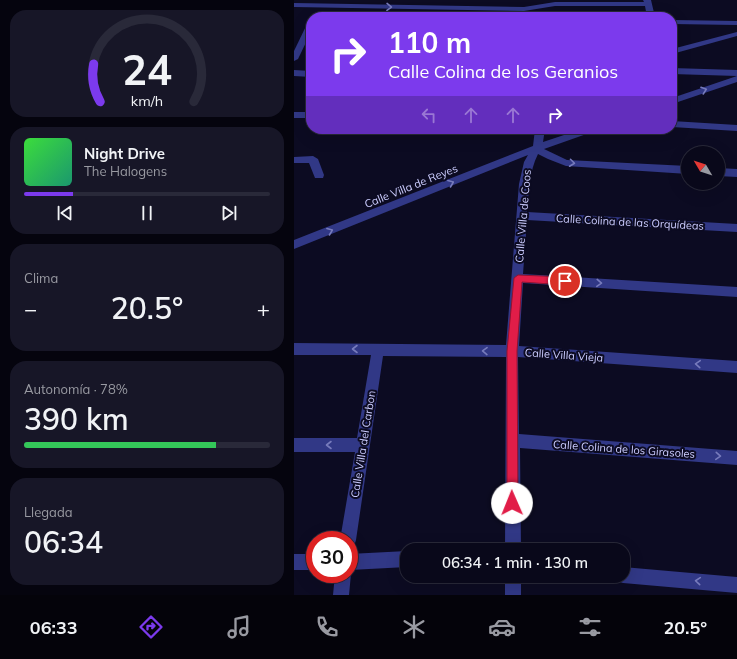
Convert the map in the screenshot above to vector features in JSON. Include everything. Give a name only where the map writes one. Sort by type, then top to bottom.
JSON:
[{"type":"street","points":[[294,5],[524,10],[541,3],[647,2],[650,12]]},
{"type":"street","points":[[677,22],[737,23]]},
{"type":"street","points":[[677,51],[737,34]]},
{"type":"street","points":[[294,36],[306,37]]},
{"type":"street","points":[[294,59],[306,40]]},
{"type":"street","points":[[677,71],[737,73]]},
{"type":"street","points":[[294,73],[306,74]]},
{"type":"street","points":[[677,99],[737,79]]},
{"type":"street","points":[[294,115],[306,115]]},
{"type":"street","points":[[677,124],[737,128]]},
{"type":"street","name":"Calle Villa de Coos","points":[[513,543],[512,351],[526,170],[536,148],[539,134]]},
{"type":"street","name":"Calle Villa de Reyes","points":[[294,245],[536,148],[577,134]]},
{"type":"street","points":[[536,148],[551,158],[566,163],[681,170]]},
{"type":"street","points":[[294,160],[312,159],[319,175]]},
{"type":"street","points":[[725,172],[737,173]]},
{"type":"street","name":"Calle Colina de las Orquídeas","points":[[522,216],[737,228]]},
{"type":"street","points":[[518,278],[737,292]]},
{"type":"street","name":"Calle Villa Vieja","points":[[294,349],[512,351],[737,367]]},
{"type":"street","name":"Calle Villa del Carbon","points":[[349,531],[378,349]]},
{"type":"street","name":"Calle Colina de los Girasoles","points":[[512,440],[737,458]]},
{"type":"street","points":[[294,445],[363,445]]},
{"type":"street","points":[[358,562],[400,559]]},
{"type":"street","points":[[294,562],[306,562]]},
{"type":"street","points":[[630,576],[737,585]]},
{"type":"street","points":[[341,595],[342,583]]},
{"type":"street","points":[[513,583],[514,595]]},
{"type":"route","points":[[512,503],[512,351],[518,278],[565,281]]}]
